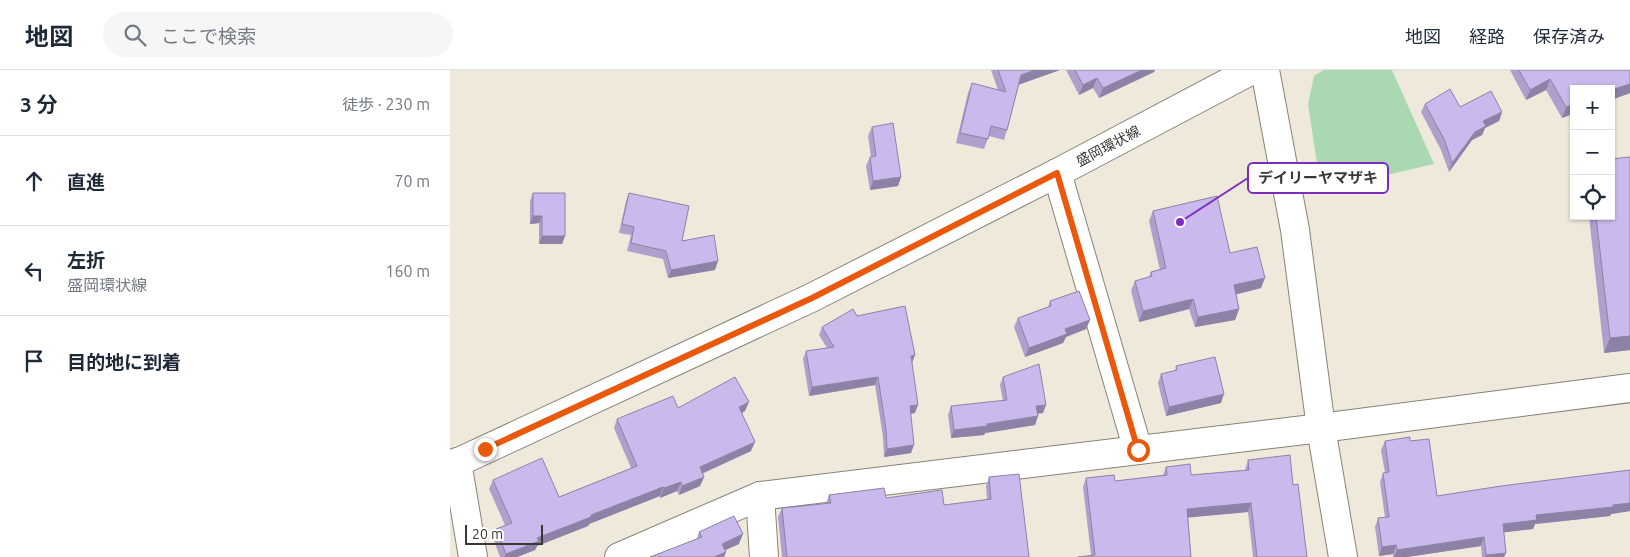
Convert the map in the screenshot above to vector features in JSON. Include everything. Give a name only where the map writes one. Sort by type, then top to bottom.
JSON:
[{"type":"street","name":"盛岡環状線","points":[[454,464],[812,298],[1057,173],[1252,70]]},
{"type":"street","points":[[1265,70],[1295,230],[1321,428],[1343,557]]},
{"type":"street","points":[[1057,173],[1138,450]]},
{"type":"street","points":[[619,557],[760,496],[1321,428],[1630,388]]},
{"type":"street","points":[[454,464],[473,557]]},
{"type":"street","points":[[760,496],[764,557]]},
{"type":"green space","points":[[1324,70],[1392,70],[1434,164],[1321,190],[1308,104],[1314,76]]},
{"type":"building","points":[[998,70],[1035,70],[1021,75],[1007,130],[991,126],[988,139],[960,133],[972,83],[1006,92]]},
{"type":"building","points":[[1075,70],[1142,70],[1103,88],[1097,78],[1083,85]]},
{"type":"building","points":[[1519,70],[1630,70],[1630,84],[1615,89],[1615,85],[1570,85],[1570,106],[1566,107],[1550,79],[1530,90]]},
{"type":"building","points":[[1450,89],[1460,107],[1491,91],[1502,112],[1483,121],[1486,126],[1475,132],[1452,163],[1445,141],[1425,104]]},
{"type":"building","points":[[893,123],[901,177],[873,181],[870,157],[876,156],[872,127]]},
{"type":"building","points":[[1630,157],[1630,336],[1610,338],[1596,220],[1615,220],[1615,159]]},
{"type":"building","points":[[533,193],[565,193],[565,236],[542,236],[542,216],[533,216]]},
{"type":"building","points":[[629,193],[689,206],[682,241],[714,235],[718,261],[671,270],[666,251],[631,243],[634,227],[622,224]]},
{"type":"building","points":[[1217,196],[1230,253],[1257,247],[1265,278],[1234,285],[1239,309],[1198,317],[1193,299],[1143,311],[1135,281],[1152,276],[1151,272],[1166,268],[1153,211]]},
{"type":"building","points":[[1079,291],[1090,320],[1065,329],[1067,334],[1029,348],[1018,318],[1051,306],[1050,301]]},
{"type":"building","points":[[905,306],[915,355],[911,356],[918,405],[910,406],[914,445],[887,449],[878,377],[812,387],[806,351],[834,347],[822,327],[853,309],[857,316]]},
{"type":"building","points":[[1215,357],[1224,394],[1169,407],[1161,374],[1177,370],[1176,366]]},
{"type":"building","points":[[1039,364],[1046,405],[1036,406],[1038,416],[954,430],[951,406],[1007,400],[1003,377]]},
{"type":"building","points":[[735,377],[749,402],[739,407],[755,442],[700,467],[704,477],[682,486],[681,482],[663,487],[591,515],[591,517],[537,538],[539,541],[506,554],[496,529],[512,523],[493,480],[542,458],[559,497],[637,466],[617,419],[673,396],[678,408]]},
{"type":"building","points":[[1410,437],[1410,441],[1429,439],[1437,496],[1630,470],[1630,503],[1613,505],[1613,507],[1536,515],[1537,520],[1503,524],[1506,553],[1486,555],[1484,537],[1397,550],[1396,545],[1382,547],[1378,518],[1389,517],[1383,473],[1389,472],[1385,441]]},
{"type":"building","points":[[1290,455],[1293,485],[1298,484],[1307,557],[1257,557],[1251,503],[1187,509],[1191,557],[1078,557],[1095,555],[1086,478],[1114,475],[1115,481],[1167,475],[1166,467],[1190,464],[1191,475],[1249,470],[1248,460]]},
{"type":"building","points":[[1019,474],[1029,557],[787,557],[782,508],[831,503],[829,495],[884,488],[886,498],[942,490],[944,505],[991,499],[989,477]]},
{"type":"building","points":[[734,516],[743,534],[722,544],[726,552],[714,557],[650,557],[702,537],[699,532]]},
{"type":"place","name":"デイリーヤマザキ","points":[[1180,222]]},
{"type":"route","points":[[485,449],[812,298],[1057,173],[1138,450]]}]
